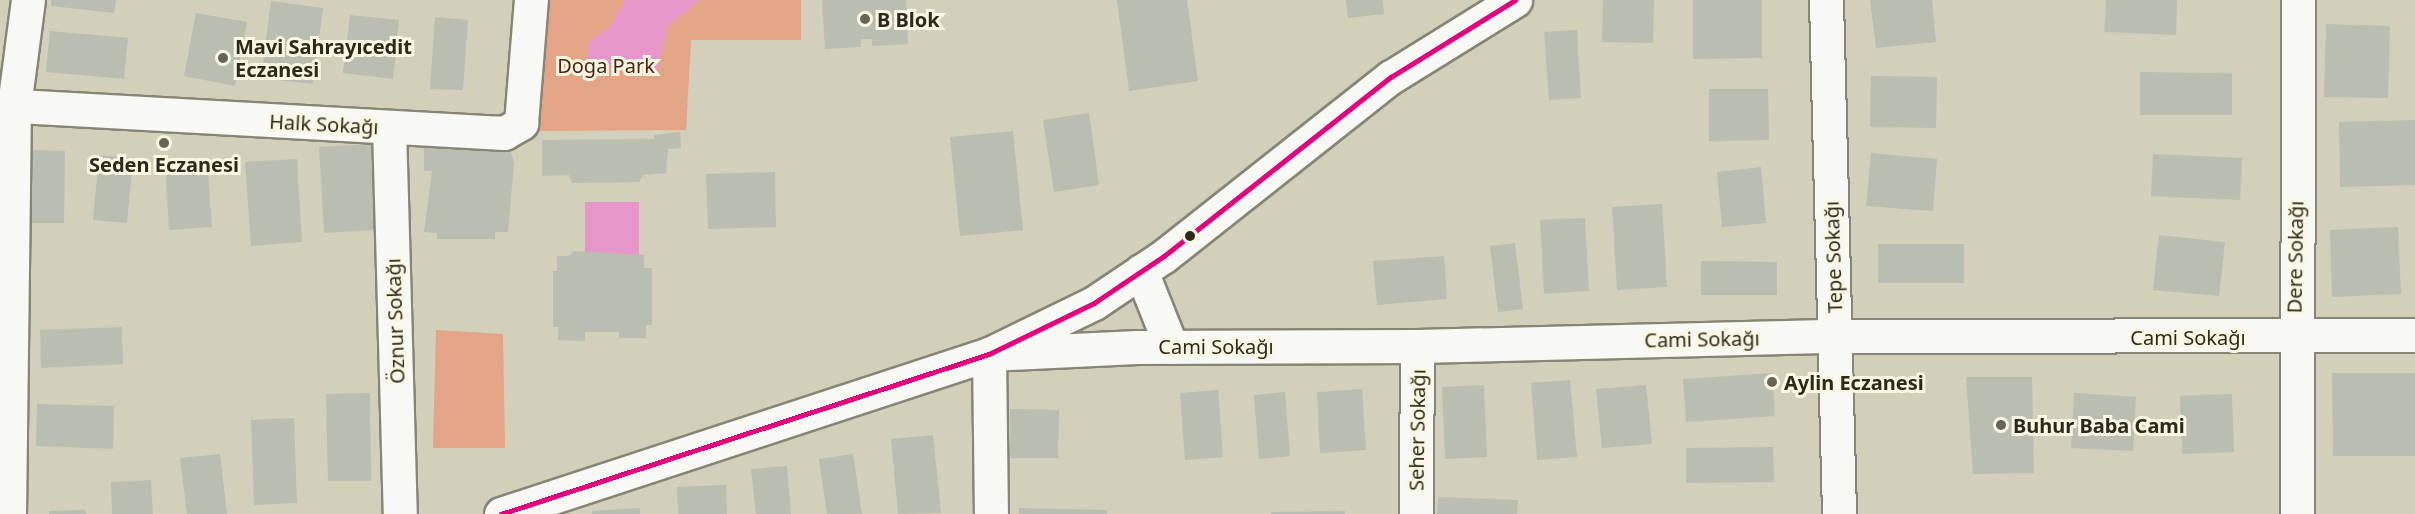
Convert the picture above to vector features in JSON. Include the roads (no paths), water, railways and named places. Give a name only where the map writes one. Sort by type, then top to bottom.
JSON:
[{"type":"street","points":[[9,514],[7,105],[28,0]]},
{"type":"street","name":"Halk Sokağı","points":[[7,105],[389,128],[511,132],[521,123],[531,0]]},
{"type":"street","points":[[501,514],[990,354],[1078,310],[1141,271],[1391,76],[1515,0]]},
{"type":"street","name":"Tepe Sokağı","points":[[1826,0],[1839,514]]},
{"type":"street","name":"Dere Sokağı","points":[[2297,514],[2294,337],[2298,0]]},
{"type":"street","name":"Öznur Sokağı","points":[[389,128],[400,514]]},
{"type":"street","points":[[1141,271],[1172,346]]},
{"type":"street","points":[[1078,310],[1092,349]]},
{"type":"street","name":"Cami Sokağı","points":[[990,354],[1172,346],[1417,346],[1835,336],[2415,335]]},
{"type":"street","name":"Seher Sokağı","points":[[1416,514],[1417,346]]},
{"type":"street","points":[[990,354],[991,514]]},
{"type":"place","name":"B Blok","points":[[865,19]]},
{"type":"place","name":"Mavi Sahrayıcedit Eczanesi","points":[[223,58]]},
{"type":"place","name":"Seden Eczanesi","points":[[164,143]]},
{"type":"place","name":"Aylin Eczanesi","points":[[1772,382]]},
{"type":"place","name":"Buhur Baba Cami","points":[[2001,425]]},
{"type":"park label","name":"Doga Park","points":[[606,65]]}]
